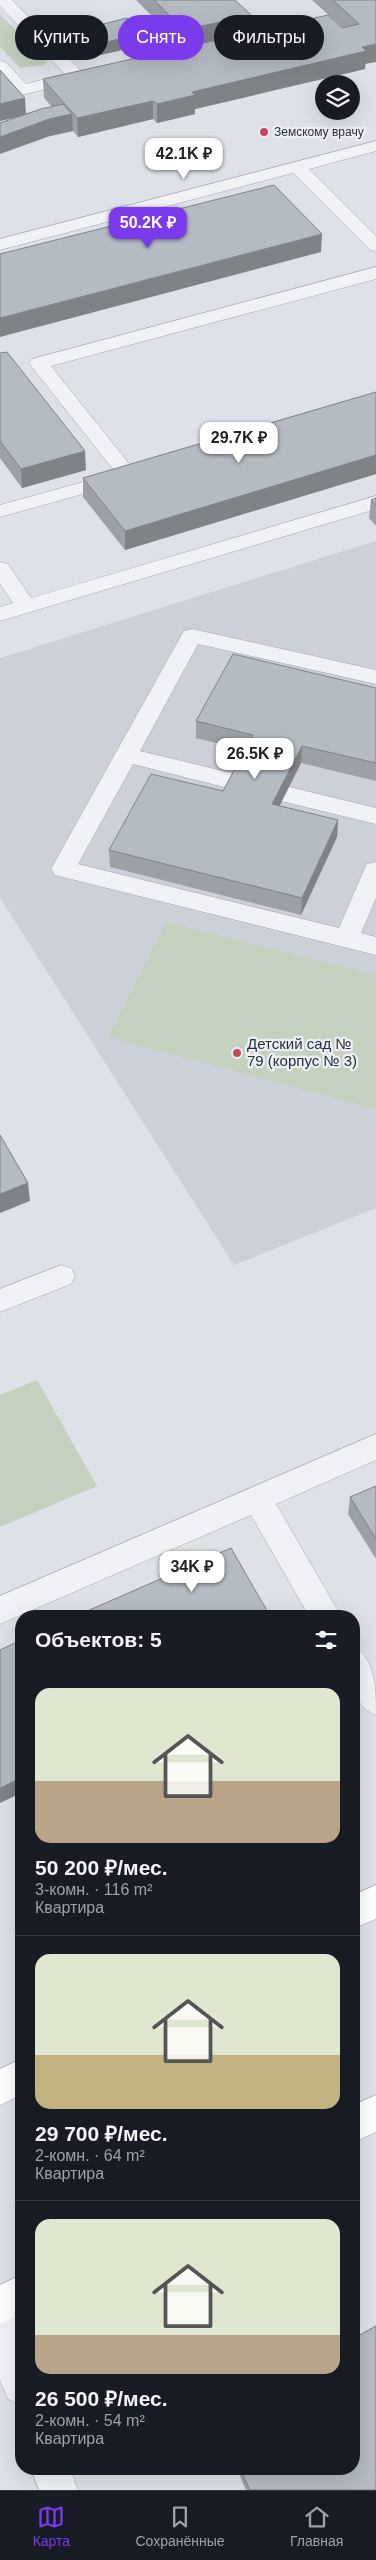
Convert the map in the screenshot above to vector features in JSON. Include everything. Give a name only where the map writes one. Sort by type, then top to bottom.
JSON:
[{"type":"main road","points":[[360,1909],[376,1901]]},
{"type":"main road","points":[[0,2088],[15,2080]]},
{"type":"main road","points":[[360,2121],[376,2113]]},
{"type":"main road","points":[[0,2305],[15,2297]]},
{"type":"street","points":[[0,66],[22,90],[76,76],[3,0]]},
{"type":"street","points":[[0,244],[376,146]]},
{"type":"street","points":[[297,167],[376,246]]},
{"type":"street","points":[[0,511],[137,473],[39,363],[376,273]]},
{"type":"street","points":[[0,614],[376,502]]},
{"type":"street","points":[[0,569],[26,606]]},
{"type":"street","points":[[376,677],[192,636],[63,869],[376,946]]},
{"type":"street","points":[[126,755],[236,782]]},
{"type":"street","points":[[286,794],[376,816]]},
{"type":"street","points":[[346,939],[376,870]]},
{"type":"street","points":[[0,1301],[61,1276]]},
{"type":"street","points":[[0,1610],[376,1447]]},
{"type":"street","points":[[257,1499],[322,1610]]},
{"type":"street","points":[[360,1672],[376,1700]]},
{"type":"street","points":[[0,2324],[15,2368]]},
{"type":"street","points":[[53,2475],[59,2490]]},
{"type":"shaded area","name":"Детский сад № 79 (корпус № 3)","points":[[376,541],[376,1208],[234,1265],[0,898],[0,658]]},
{"type":"green space","points":[[0,15],[15,29],[15,60],[47,60],[44,65],[20,68],[0,47]]},
{"type":"green space","points":[[166,922],[376,975],[376,1109],[108,1037]]},
{"type":"green space","points":[[37,1380],[97,1486],[0,1527],[0,1395]]},
{"type":"building","points":[[154,0],[235,0],[251,15],[214,15],[214,23],[204,26],[204,15],[169,15]]},
{"type":"building","points":[[333,0],[376,0],[376,44],[362,47],[366,51],[192,92],[195,95],[157,104],[153,101],[77,118],[43,79],[128,60],[204,60],[204,43],[214,41],[214,60],[324,60],[324,16],[328,15],[342,28],[359,24]]},
{"type":"building","points":[[118,20],[118,39],[108,42],[108,23]]},
{"type":"building","points":[[0,70],[25,98],[0,104]]},
{"type":"building","points":[[63,104],[72,114],[49,119],[0,137],[0,123],[41,109]]},
{"type":"building","points":[[274,185],[322,234],[0,318],[0,254]]},
{"type":"building","points":[[7,352],[85,451],[21,469],[0,441],[0,353]]},
{"type":"building","points":[[376,392],[376,455],[125,531],[83,478]]},
{"type":"building","points":[[376,498],[376,506],[371,500]]},
{"type":"building","points":[[233,654],[376,688],[376,763],[302,746],[272,804],[338,820],[302,898],[109,850],[151,774],[223,791],[253,735],[196,721]]},
{"type":"building","points":[[0,1135],[28,1183],[0,1194]]},
{"type":"building","points":[[376,1486],[376,1539],[350,1497]]},
{"type":"building","points":[[231,1548],[267,1610],[90,1610]]},
{"type":"building","points":[[15,1643],[15,1781],[0,1788],[0,1650]]},
{"type":"building","points":[[376,2326],[376,2490],[250,2490],[243,2475],[360,2475],[360,2335]]},
{"type":"place","name":"Земскому врачу","points":[[264,132]]},
{"type":"place","name":"Детский сад № 79 (корпус № 3)","points":[[237,1053]]}]
